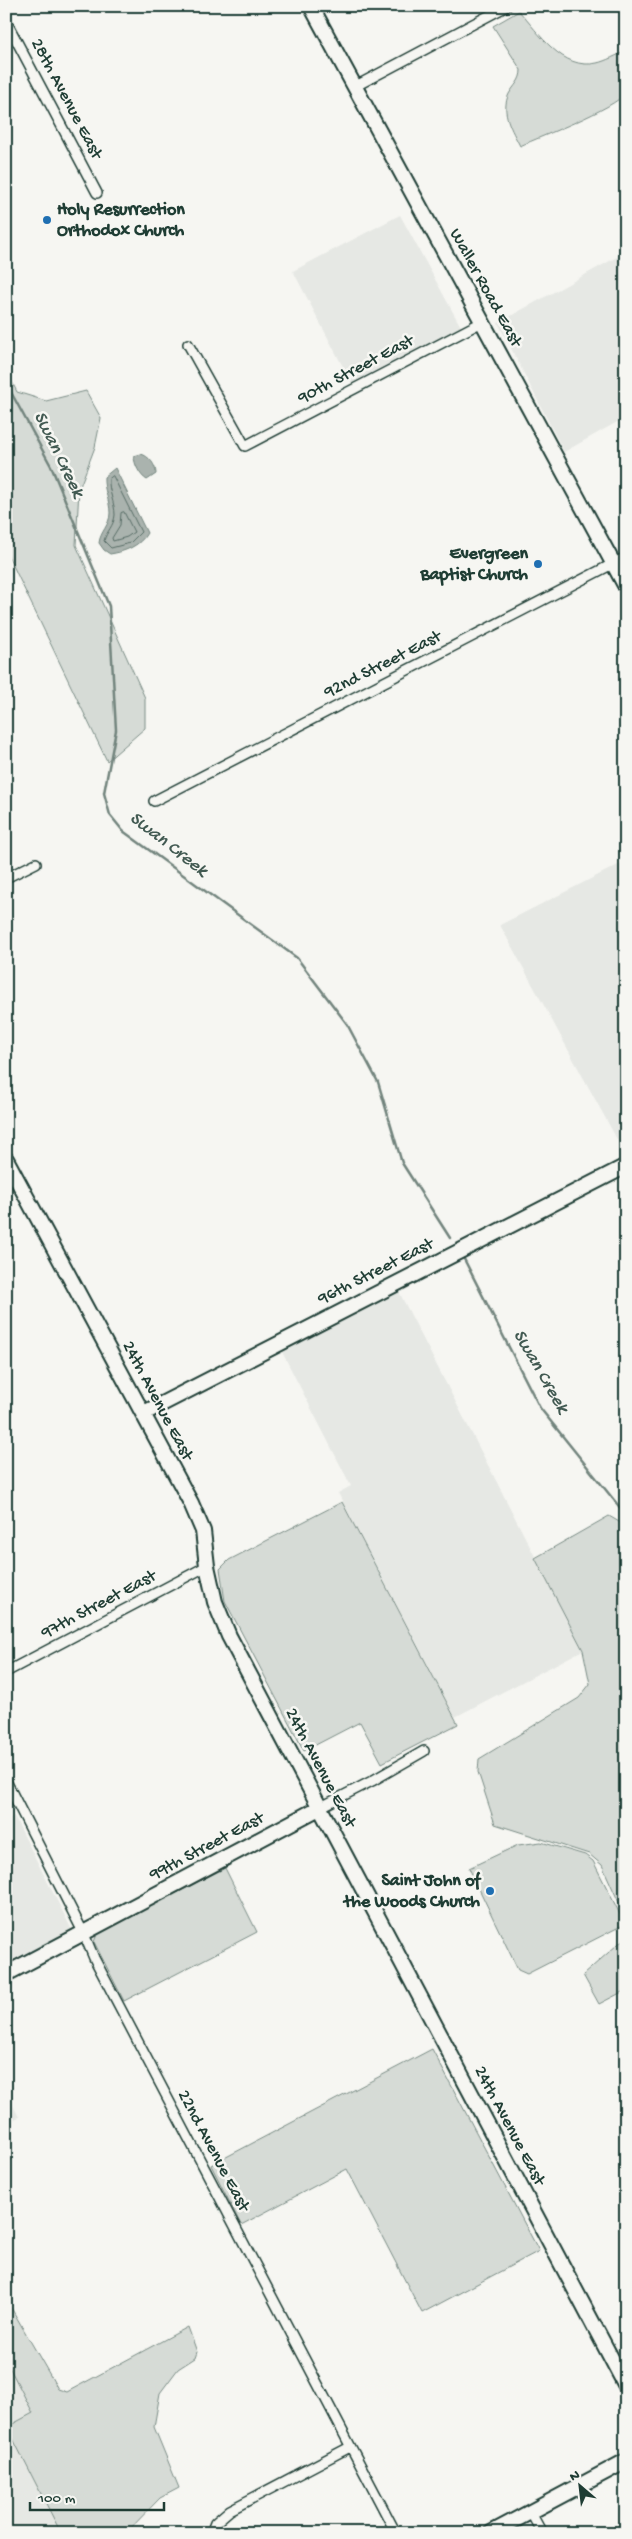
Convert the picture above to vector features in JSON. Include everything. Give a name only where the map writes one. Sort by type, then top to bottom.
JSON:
[{"type":"street","name":"Waller Road East","points":[[311,6],[482,322],[620,561],[626,587]]},
{"type":"street","points":[[354,87],[508,6]]},
{"type":"street","name":"28th Avenue East","points":[[6,21],[97,193]]},
{"type":"street","name":"90th Street East","points":[[188,344],[245,446],[482,322]]},
{"type":"street","name":"92nd Street East","points":[[154,801],[620,561]]},
{"type":"street","points":[[6,878],[36,863]]},
{"type":"street","name":"24th Avenue East","points":[[6,1159],[191,1503],[203,1531],[207,1566],[219,1614],[319,1808],[626,2386]]},
{"type":"street","name":"96th Street East","points":[[144,1413],[626,1166]]},
{"type":"street","name":"97th Street East","points":[[6,1672],[207,1566]]},
{"type":"street","name":"99th Street East","points":[[6,1974],[319,1808],[372,1782],[424,1750]]},
{"type":"street","name":"22nd Avenue East","points":[[6,1782],[84,1934],[94,1958],[396,2533]]},
{"type":"street","points":[[212,2533],[215,2523],[230,2510],[350,2447]]},
{"type":"street","points":[[491,2533],[626,2461]]},
{"type":"street","points":[[530,2511],[542,2533]]},
{"type":"shaded area","points":[[519,11],[552,48],[562,56],[573,61],[584,64],[597,63],[626,51],[626,93],[607,107],[593,114],[520,146],[508,121],[506,107],[509,94],[519,80],[521,70],[493,26]]},
{"type":"shaded area","points":[[400,215],[461,327],[352,384],[293,271]]},
{"type":"shaded area","points":[[626,252],[626,417],[564,452],[498,323]]},
{"type":"shaded area","points":[[6,370],[17,392],[46,401],[86,391],[101,418],[95,447],[79,489],[76,545],[145,698],[145,728],[107,761],[6,551]]},
{"type":"shaded area","points":[[626,861],[626,1139],[619,1143],[500,925]]},
{"type":"shaded area","points":[[397,1288],[583,1650],[455,1717],[338,1493],[351,1486],[280,1348]]},
{"type":"shaded area","points":[[342,1502],[458,1724],[382,1763],[360,1722],[304,1751],[225,1601],[220,1569],[229,1560]]},
{"type":"shaded area","points":[[609,1516],[626,1526],[626,1918],[602,1865],[589,1854],[495,1824],[478,1772],[479,1759],[579,1698],[590,1684],[583,1650],[535,1558]]},
{"type":"shaded area","points":[[14,1816],[72,1930],[6,1963],[6,1820]]},
{"type":"shaded area","points":[[541,1842],[585,1855],[593,1861],[625,1924],[527,1974],[518,1970],[469,1868],[518,1845]]},
{"type":"shaded area","points":[[225,1868],[257,1932],[124,2001],[94,1942],[97,1934]]},
{"type":"shaded area","points":[[626,1937],[626,1990],[599,2004],[583,1975]]},
{"type":"shaded area","points":[[432,2049],[539,2251],[422,2313],[347,2169],[241,2225],[211,2165]]},
{"type":"shaded area","points":[[6,2092],[19,2117],[6,2123]]},
{"type":"shaded area","points":[[6,2299],[58,2389],[67,2392],[188,2327],[197,2352],[195,2358],[178,2369],[160,2393],[154,2427],[179,2488],[160,2498],[126,2533],[61,2533],[7,2427],[33,2413],[6,2361]]},
{"type":"shaded area","points":[[6,2361],[33,2413],[7,2427],[61,2533],[6,2533]]},
{"type":"water","points":[[141,454],[149,459],[156,471],[156,474],[147,480],[140,473],[135,463],[134,456]]},
{"type":"water","points":[[115,468],[147,533],[144,538],[131,548],[110,554],[99,543],[110,517],[104,477]]},
{"type":"waterway","name":"Swan Creek","points":[[6,383],[51,466],[109,606],[116,730],[104,793],[110,815],[123,831],[297,958],[347,1024],[378,1082],[402,1163],[450,1238]]},
{"type":"waterway","name":"Swan Creek","points":[[463,1257],[540,1408],[626,1515]]},
{"type":"place","name":"Holy Resurrection Orthodox Church","points":[[47,220]]},
{"type":"place","name":"Evergreen Baptist Church","points":[[538,564]]},
{"type":"place","name":"Saint John of the Woods Church","points":[[490,1891]]}]
